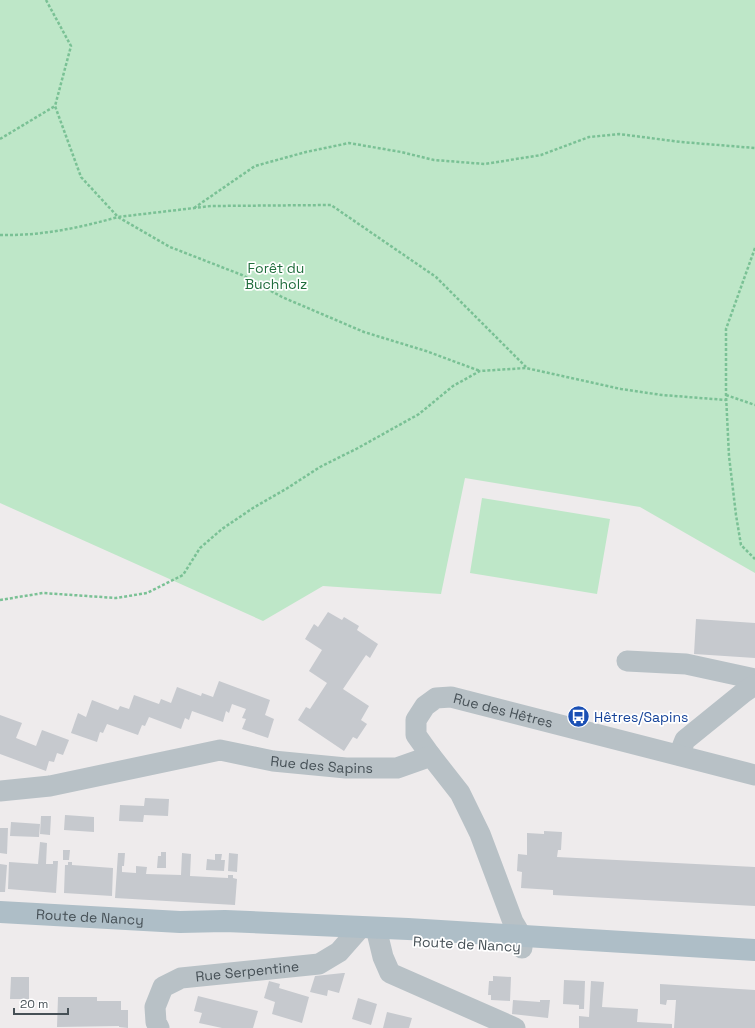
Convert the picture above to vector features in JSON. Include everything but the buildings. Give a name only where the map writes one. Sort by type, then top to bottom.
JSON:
[{"type":"main road","name":"Route de Nancy","points":[[0,912],[180,922],[225,921],[367,933],[487,934],[522,942],[755,962]]},
{"type":"main road","name":"Route de Nancy","points":[[522,942],[755,950]]},
{"type":"street","points":[[627,661],[686,664],[755,678]]},
{"type":"street","points":[[678,755],[685,740],[755,685]]},
{"type":"street","name":"Rue des Hêtres","points":[[431,756],[416,735],[416,720],[425,706],[436,698],[450,697],[755,775]]},
{"type":"street","name":"Rue des Sapins","points":[[0,791],[50,786],[220,750],[273,761],[346,768],[397,768],[431,756]]},
{"type":"street","points":[[431,756],[460,793],[480,834],[522,942]]},
{"type":"street","points":[[367,933],[383,957],[390,973],[515,1028]]},
{"type":"street","name":"Rue Serpentine","points":[[160,1028],[156,1022],[155,1007],[163,987],[181,978],[319,964],[367,933]]},
{"type":"path","points":[[46,0],[72,46],[55,106],[81,177],[118,217],[170,247],[242,275],[282,297],[364,332],[426,351],[480,371],[526,368],[621,389],[662,395],[726,400]]},
{"type":"path","points":[[0,140],[55,106]]},
{"type":"path","points":[[194,208],[255,166],[306,152],[349,143],[402,152],[434,160],[485,164],[541,155],[589,137],[619,134],[681,142],[755,148]]},
{"type":"path","points":[[0,235],[20,235],[84,226],[118,217],[211,206],[331,205],[436,277],[526,368]]},
{"type":"path","points":[[755,248],[726,329],[726,400],[730,463],[736,515],[741,545],[755,560]]},
{"type":"path","points":[[0,600],[43,593],[116,598],[146,593],[183,575],[200,548],[222,529],[253,508],[320,467],[419,414],[453,386],[480,371]]},
{"type":"path","points":[[726,395],[755,405]]},
{"type":"green space","name":"Forêt du Buchholz","points":[[0,0],[755,0],[755,573],[640,507],[465,478],[441,594],[323,586],[263,621],[0,503]]},
{"type":"green space","points":[[482,498],[610,519],[597,594],[470,573]]},
{"type":"place","name":"Hêtres/Sapins","points":[[579,717]]}]
